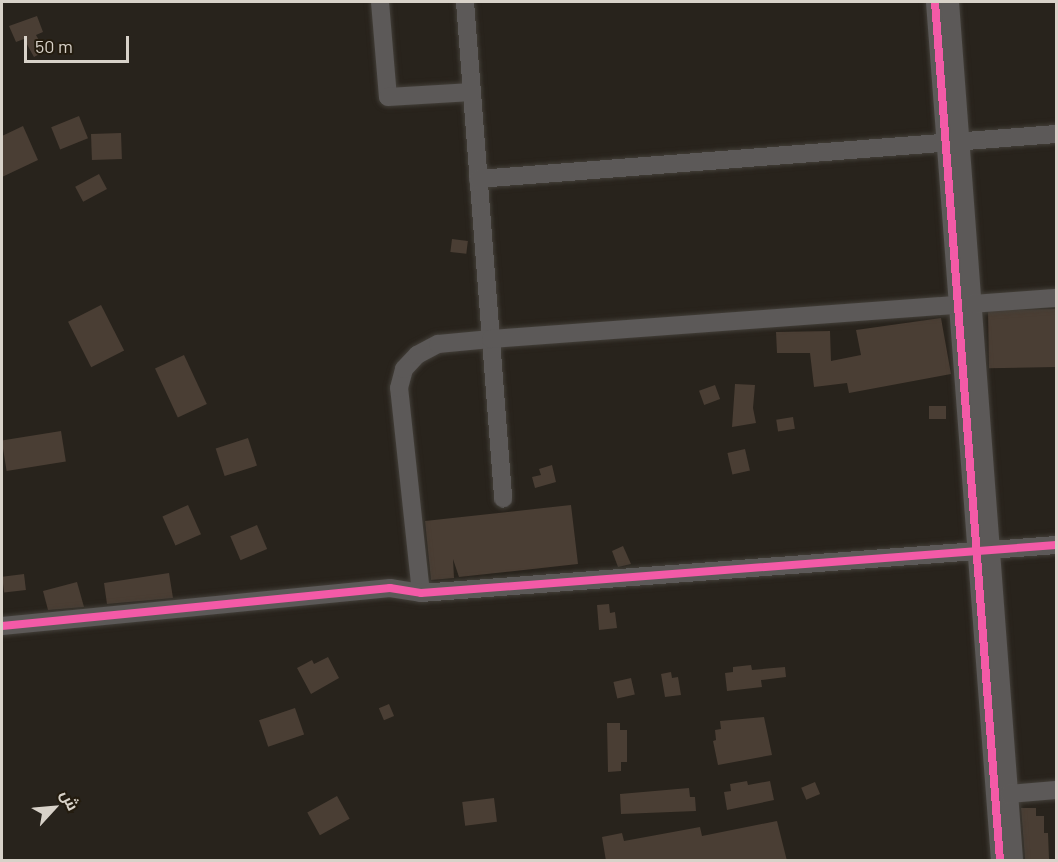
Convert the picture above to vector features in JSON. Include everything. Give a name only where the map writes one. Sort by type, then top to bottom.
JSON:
[{"type":"street","points":[[380,2],[388,97],[472,92]]},
{"type":"street","points":[[465,2],[503,499]]},
{"type":"street","points":[[935,2],[953,143],[984,550],[1014,861]]},
{"type":"street","points":[[950,2],[953,143]]},
{"type":"street","points":[[478,179],[1056,134]]},
{"type":"street","points":[[421,593],[399,388],[404,369],[417,356],[438,344],[1056,298]]},
{"type":"street","points":[[2,626],[390,588],[421,593],[1056,545]]},
{"type":"street","points":[[984,550],[1000,861]]},
{"type":"street","points":[[1009,794],[1056,790]]},
{"type":"building","points":[[37,16],[43,32],[36,35],[45,51],[34,57],[24,39],[16,42],[9,26]]},
{"type":"building","points":[[79,116],[88,138],[60,149],[51,127]]},
{"type":"building","points":[[23,126],[38,160],[2,177],[2,136]]},
{"type":"building","points":[[121,133],[122,159],[92,160],[91,134]]},
{"type":"building","points":[[99,174],[107,189],[83,202],[75,187]]},
{"type":"building","points":[[452,239],[468,241],[466,254],[450,252]]},
{"type":"building","points":[[101,305],[124,350],[91,367],[68,322]]},
{"type":"building","points":[[1055,309],[1056,367],[989,368],[988,310]]},
{"type":"building","points":[[941,318],[951,374],[849,393],[847,383],[814,387],[810,353],[777,353],[776,332],[830,331],[831,361],[861,355],[856,330]]},
{"type":"building","points":[[184,355],[207,404],[178,417],[155,369]]},
{"type":"building","points":[[735,384],[755,385],[753,408],[756,423],[732,427]]},
{"type":"building","points":[[715,385],[720,399],[704,405],[699,391]]},
{"type":"building","points":[[929,406],[946,406],[946,419],[929,419]]},
{"type":"building","points":[[793,417],[795,429],[778,432],[776,420]]},
{"type":"building","points":[[61,431],[66,462],[7,471],[2,440]]},
{"type":"building","points":[[248,438],[257,466],[225,476],[216,449]]},
{"type":"building","points":[[745,449],[750,470],[732,474],[727,453]]},
{"type":"building","points":[[552,465],[556,482],[535,488],[532,477],[541,475],[539,469]]},
{"type":"building","points":[[188,505],[201,534],[175,546],[162,516]]},
{"type":"building","points":[[571,505],[578,564],[459,577],[453,559],[454,578],[431,580],[425,521]]},
{"type":"building","points":[[257,525],[267,549],[240,560],[230,536]]},
{"type":"building","points":[[623,546],[631,564],[618,567],[612,551]]},
{"type":"building","points":[[169,573],[173,598],[107,604],[104,583]]},
{"type":"building","points":[[24,574],[26,590],[4,593],[2,577]]},
{"type":"building","points":[[77,582],[84,607],[48,610],[43,591]]},
{"type":"building","points":[[609,604],[610,613],[615,612],[617,628],[599,630],[597,605]]},
{"type":"building","points":[[328,657],[339,678],[311,694],[297,668],[312,660],[314,664]]},
{"type":"building","points":[[751,665],[752,670],[785,667],[786,677],[761,680],[762,687],[727,691],[725,673],[733,672],[733,667]]},
{"type":"building","points":[[671,672],[672,678],[678,677],[681,695],[665,697],[661,674]]},
{"type":"building","points":[[631,678],[635,695],[617,699],[613,682]]},
{"type":"building","points":[[389,704],[394,716],[384,720],[379,708]]},
{"type":"building","points":[[295,708],[304,734],[268,747],[259,720]]},
{"type":"building","points":[[764,717],[772,755],[718,765],[713,741],[716,740],[715,730],[721,729],[720,721]]},
{"type":"building","points":[[607,723],[620,723],[620,730],[627,730],[627,762],[621,762],[621,771],[608,772]]},
{"type":"building","points":[[747,781],[748,785],[770,781],[774,800],[727,810],[724,792],[731,791],[730,784]]},
{"type":"building","points":[[815,782],[820,794],[806,800],[801,788]]},
{"type":"building","points":[[689,788],[690,797],[695,797],[696,811],[621,814],[620,794]]},
{"type":"building","points":[[337,796],[350,819],[320,835],[307,812]]},
{"type":"building","points":[[494,798],[497,822],[465,826],[462,802]]},
{"type":"building","points":[[1021,808],[1036,808],[1036,816],[1044,816],[1044,833],[1048,833],[1049,859],[1025,859]]},
{"type":"building","points":[[777,821],[787,861],[606,861],[602,837],[622,833],[624,841],[700,827],[702,836]]},
{"type":"cycle path","points":[[935,2],[1000,860]]},
{"type":"cycle path","points":[[2,626],[390,588],[421,593],[1056,545]]}]
